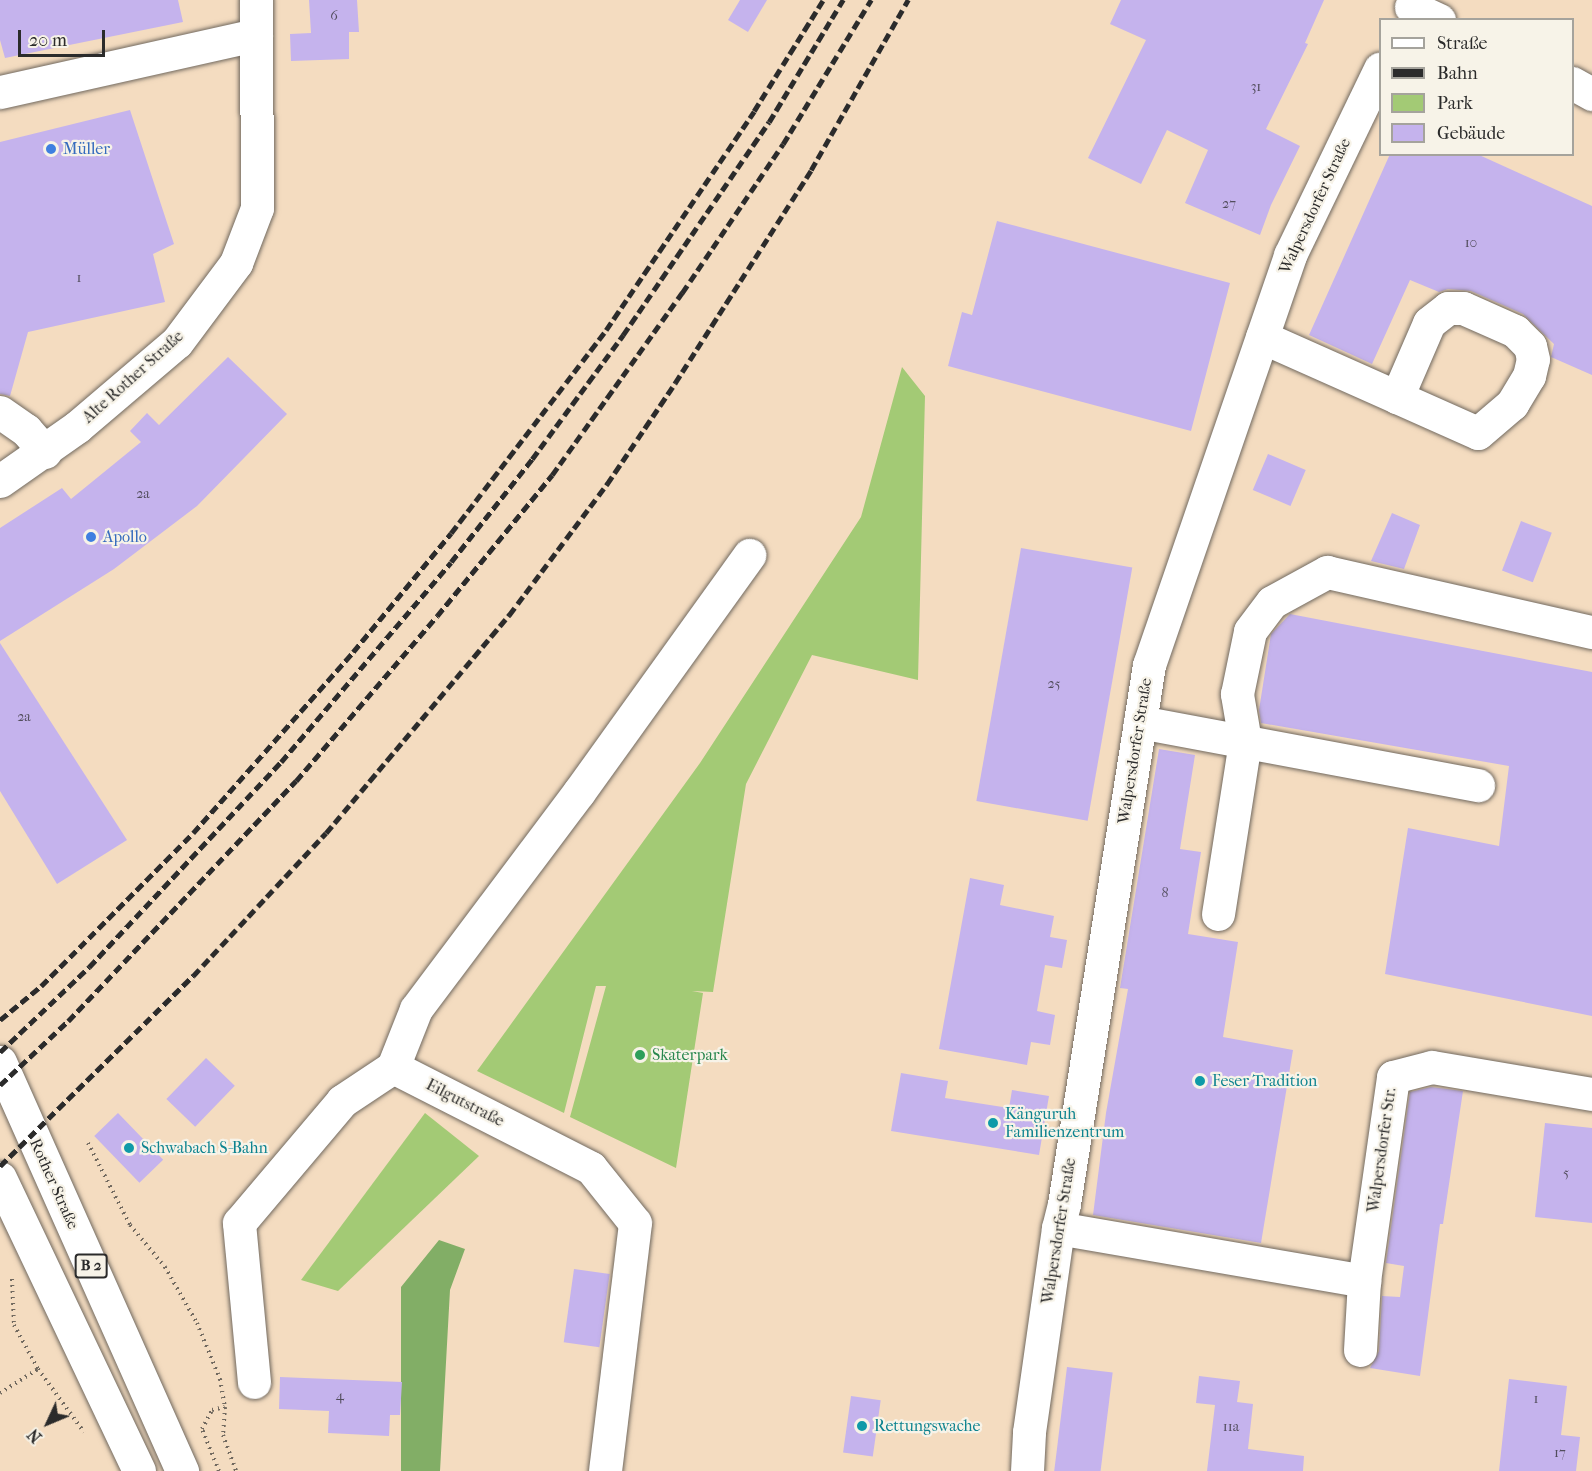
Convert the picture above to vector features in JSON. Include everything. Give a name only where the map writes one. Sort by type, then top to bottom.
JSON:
[{"type":"street","name":"Alte Rother Straße","points":[[0,481],[45,452],[177,342],[236,263],[257,208],[256,0]]},
{"type":"street","points":[[0,92],[256,35]]},
{"type":"street","name":"Walpersdorfer Straße","points":[[1027,1471],[1029,1432],[1058,1228],[1066,1192],[1149,664],[1290,255],[1379,71]]},
{"type":"street","points":[[1574,84],[1592,94]]},
{"type":"street","points":[[1262,337],[1397,397]]},
{"type":"street","points":[[0,412],[26,430],[45,452]]},
{"type":"street","points":[[254,1382],[238,1223],[342,1101],[393,1067],[416,1009],[579,792],[749,555]]},
{"type":"street","points":[[1218,914],[1245,741],[1237,694],[1250,631],[1272,602],[1327,572],[1592,632]]},
{"type":"street","points":[[1140,722],[1478,784]]},
{"type":"street","name":"Rother Straße","points":[[0,1062],[182,1471]]},
{"type":"street","name":"Eilgutstraße","points":[[393,1067],[591,1168],[635,1223],[605,1471]]},
{"type":"street","name":"Walpersdorfer Str.","points":[[1360,1350],[1364,1281],[1392,1077],[1432,1067],[1592,1094]]},
{"type":"street","name":"B 2","points":[[0,1178],[139,1471]]},
{"type":"street","points":[[1058,1228],[1364,1281]]},
{"type":"path","points":[[88,1143],[130,1225],[165,1267],[197,1323],[220,1378],[225,1407],[223,1436],[236,1471]]},
{"type":"path","points":[[12,1270],[14,1325],[38,1369],[85,1434]]},
{"type":"path","points":[[0,1393],[38,1369]]},
{"type":"path","points":[[219,1471],[202,1429],[212,1410],[225,1407]]},
{"type":"green space","points":[[902,367],[925,396],[918,680],[812,655],[746,784],[713,992],[692,991],[703,993],[676,1168],[570,1117],[606,986],[596,986],[564,1113],[477,1071],[700,763],[861,517]]},
{"type":"green space","points":[[425,1113],[479,1156],[338,1291],[301,1280]]},
{"type":"green space","points":[[439,1240],[465,1249],[450,1290],[440,1471],[401,1471],[401,1287]]},
{"type":"building","points":[[0,0],[178,0],[183,22],[5,58],[0,40]]},
{"type":"building","points":[[309,0],[357,0],[359,32],[349,32],[349,59],[291,61],[290,34],[311,33]]},
{"type":"building","points":[[740,0],[767,0],[748,32],[728,20]]},
{"type":"building","points":[[1121,0],[1324,0],[1305,43],[1308,44],[1266,129],[1300,146],[1271,205],[1260,235],[1185,203],[1208,150],[1167,130],[1141,184],[1088,158],[1146,40],[1110,24]]},
{"type":"building","points":[[130,110],[174,244],[153,254],[165,302],[28,332],[10,396],[0,394],[0,142]]},
{"type":"building","points":[[1389,156],[1481,156],[1592,206],[1592,375],[1551,357],[1554,344],[1523,314],[1471,291],[1448,289],[1439,292],[1410,280],[1372,364],[1309,335]]},
{"type":"building","points":[[997,221],[1230,283],[1191,431],[948,366],[962,312],[972,315]]},
{"type":"building","points":[[228,357],[287,414],[197,506],[114,569],[0,641],[0,528],[62,488],[71,499],[141,442],[130,431],[147,413],[159,425]]},
{"type":"building","points":[[1268,454],[1306,470],[1291,506],[1253,490]]},
{"type":"building","points":[[1392,513],[1420,525],[1404,569],[1371,561]]},
{"type":"building","points":[[1521,521],[1552,533],[1533,582],[1502,570]]},
{"type":"building","points":[[1021,548],[1132,568],[1088,821],[976,801]]},
{"type":"building","points":[[1290,614],[1592,672],[1592,1016],[1385,974],[1408,828],[1499,846],[1509,766],[1261,723],[1259,710],[1271,634]]},
{"type":"building","points":[[0,643],[127,840],[57,884],[0,791]]},
{"type":"building","points":[[1159,749],[1195,755],[1180,849],[1201,852],[1188,934],[1238,942],[1223,1037],[1293,1050],[1261,1243],[1093,1215],[1106,1113],[1128,989],[1120,988]]},
{"type":"building","points":[[970,878],[1004,885],[1000,905],[1054,916],[1050,937],[1067,940],[1062,968],[1045,965],[1037,1011],[1055,1015],[1050,1045],[1031,1042],[1027,1065],[939,1049]]},
{"type":"building","points":[[206,1058],[235,1086],[195,1127],[166,1099]]},
{"type":"building","name":"Känguruh Familienzentrum","points":[[901,1073],[948,1081],[945,1098],[1009,1108],[1012,1090],[1049,1096],[1039,1155],[891,1131]]},
{"type":"building","points":[[1431,1087],[1463,1091],[1443,1224],[1440,1224],[1420,1376],[1370,1368],[1379,1351],[1382,1296],[1400,1297],[1404,1266],[1386,1263],[1410,1092]]},
{"type":"building","name":"Schwabach S-Bahn","points":[[118,1113],[163,1160],[139,1183],[94,1136]]},
{"type":"building","points":[[1545,1123],[1592,1128],[1592,1223],[1535,1217]]},
{"type":"building","points":[[574,1269],[610,1274],[599,1347],[564,1342]]},
{"type":"building","points":[[1067,1367],[1113,1373],[1101,1471],[1054,1471]]},
{"type":"building","points":[[1199,1376],[1240,1381],[1237,1402],[1253,1404],[1248,1449],[1304,1456],[1303,1471],[1207,1471],[1215,1405],[1196,1403]]},
{"type":"building","points":[[280,1377],[402,1382],[400,1415],[390,1415],[389,1436],[328,1433],[329,1411],[279,1409]]},
{"type":"building","points":[[1509,1379],[1567,1386],[1561,1435],[1580,1437],[1576,1471],[1499,1471]]},
{"type":"building","name":"Rettungswache","points":[[851,1396],[881,1400],[873,1457],[843,1452]]},
{"type":"railway","points":[[0,1020],[41,986],[193,833],[353,652],[451,533],[606,330],[754,111],[823,0]]},
{"type":"railway","points":[[0,1052],[89,967],[281,762],[451,562],[532,459],[623,335],[769,122],[843,0]]},
{"type":"railway","points":[[0,1085],[68,1021],[296,781],[437,616],[552,475],[682,293],[783,144],[871,0]]},
{"type":"railway","points":[[0,1166],[193,976],[326,833],[509,615],[607,484],[675,383],[811,170],[908,0]]},
{"type":"place","name":"Müller","points":[[51,149]]},
{"type":"place","name":"Apollo","points":[[91,537]]},
{"type":"place","name":"Skaterpark","points":[[640,1055]]},
{"type":"place","name":"Feser Tradition","points":[[1200,1081]]},
{"type":"place","name":"Känguruh Familienzentrum","points":[[993,1123]]},
{"type":"place","name":"Schwabach S-Bahn","points":[[129,1148]]},
{"type":"place","name":"Rettungswache","points":[[862,1426]]}]
